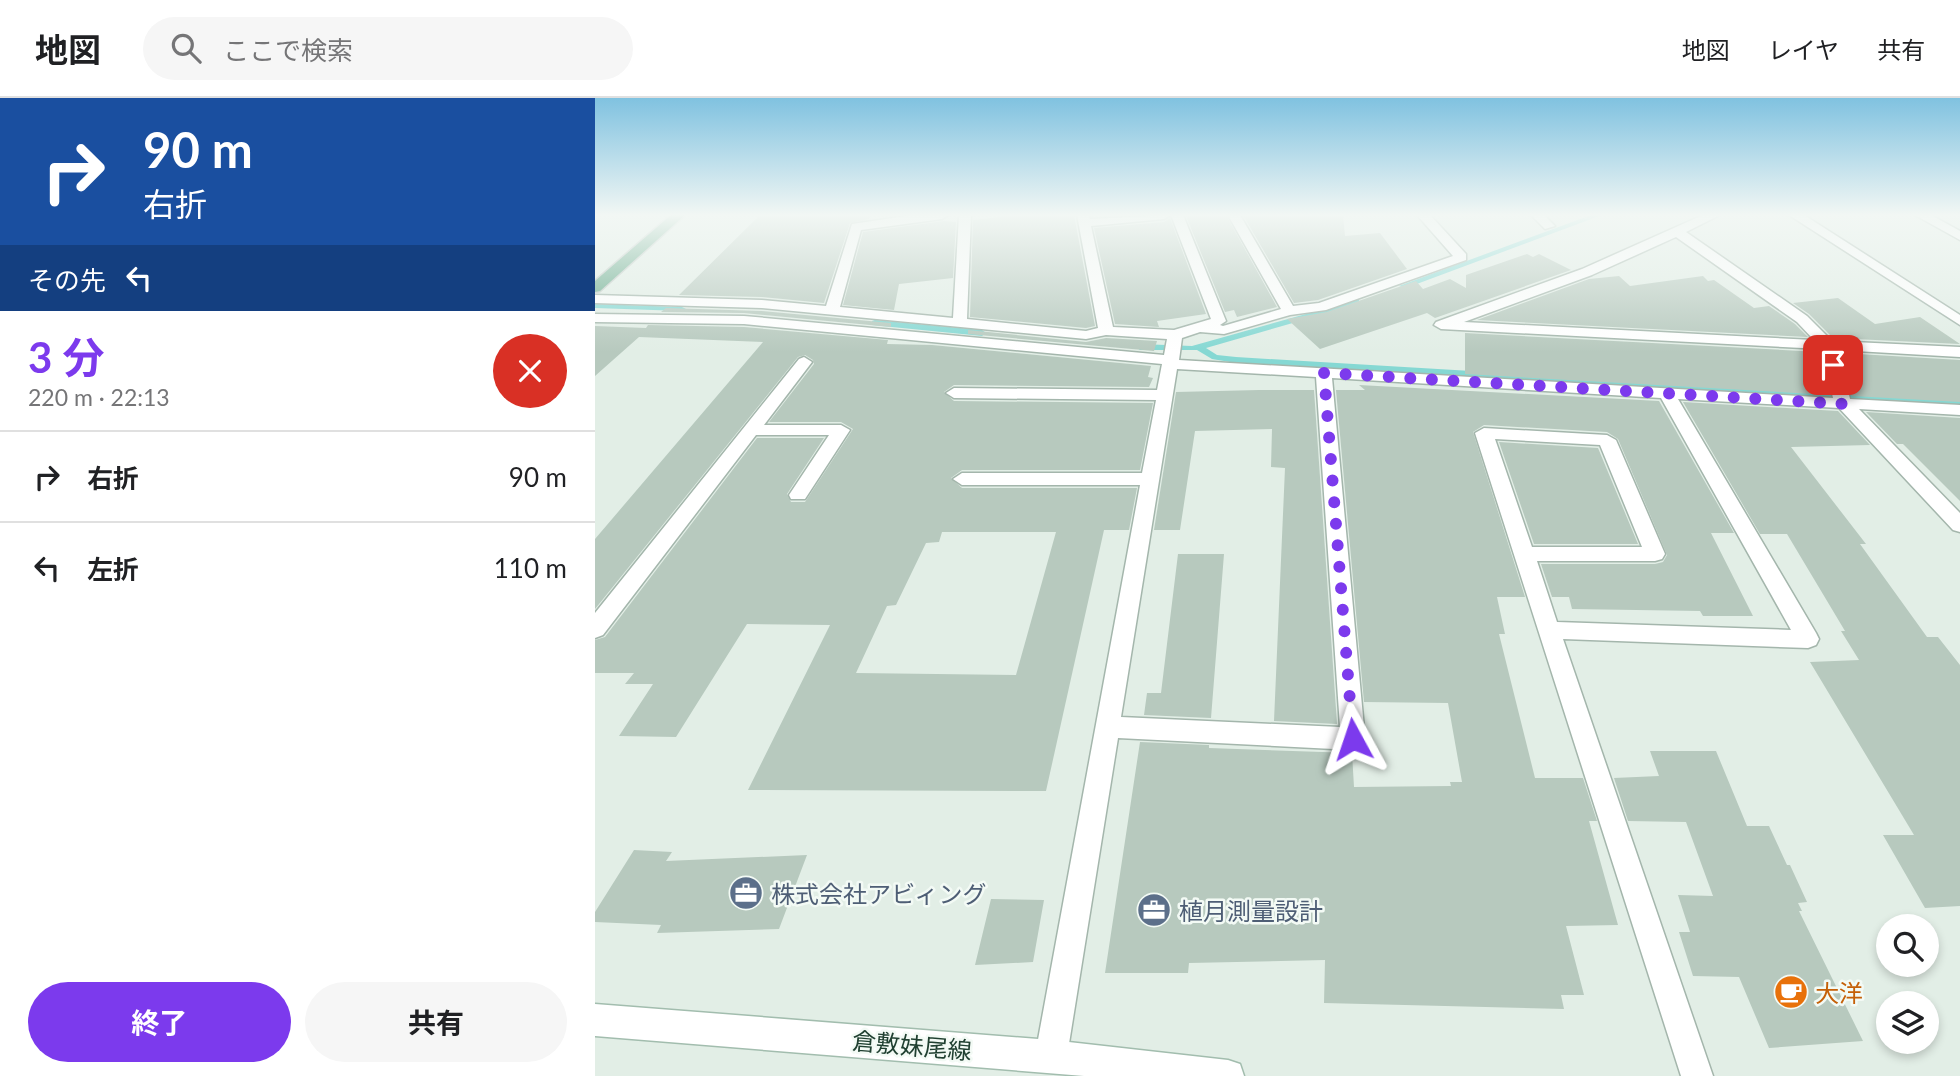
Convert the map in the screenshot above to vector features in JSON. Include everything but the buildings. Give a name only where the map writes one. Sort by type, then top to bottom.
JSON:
[{"type":"main road","points":[[595,288],[626,261]]},
{"type":"street","points":[[832,311],[846,261]]},
{"type":"street","points":[[960,323],[963,261]]},
{"type":"street","points":[[1092,261],[1106,331]]},
{"type":"street","points":[[1051,1056],[1172,351],[1197,328],[1219,321],[1195,261]]},
{"type":"street","points":[[1262,261],[1292,311]]},
{"type":"street","points":[[1197,328],[1224,330],[1292,311],[1313,308],[1450,261]]},
{"type":"street","points":[[1613,261],[1441,325],[1960,352]]},
{"type":"street","points":[[1719,261],[1802,319],[1829,346],[1842,399],[1960,526]]},
{"type":"street","points":[[1866,261],[1960,321]]},
{"type":"street","points":[[595,299],[762,304],[1086,335],[1106,331],[1172,351]]},
{"type":"street","points":[[595,318],[744,320],[1172,351],[1324,373],[1667,393],[1842,399],[1960,410]]},
{"type":"street","points":[[595,629],[804,362]]},
{"type":"street","points":[[1107,727],[1353,739],[1324,373]]},
{"type":"street","points":[[954,393],[1165,395]]},
{"type":"street","points":[[1549,631],[1808,639],[1667,393]]},
{"type":"street","points":[[751,430],[841,430],[798,495]]},
{"type":"street","points":[[1524,554],[1655,554],[1607,440],[1483,433],[1697,1076]]},
{"type":"street","points":[[962,479],[1150,480]]},
{"type":"street","name":"倉敷妹尾線","points":[[595,1020],[1051,1056],[1152,1071],[1228,1076]]},
{"type":"waterway","points":[[1403,286],[1473,261]]},
{"type":"waterway","points":[[1198,347],[1356,302]]},
{"type":"waterway","points":[[595,306],[682,309]]},
{"type":"waterway","points":[[875,323],[982,333]]},
{"type":"waterway","points":[[1140,347],[1198,347]]},
{"type":"waterway","points":[[1198,347],[1215,357],[1236,360],[1960,403]]},
{"type":"place","name":"株式会社アビィング","points":[[746,893]]},
{"type":"place","name":"植月測量設計","points":[[1154,910]]},
{"type":"place","name":"大洋","points":[[1791,992]]},
{"type":"route","points":[[1353,739],[1324,373],[1845,404],[1833,365]]}]
